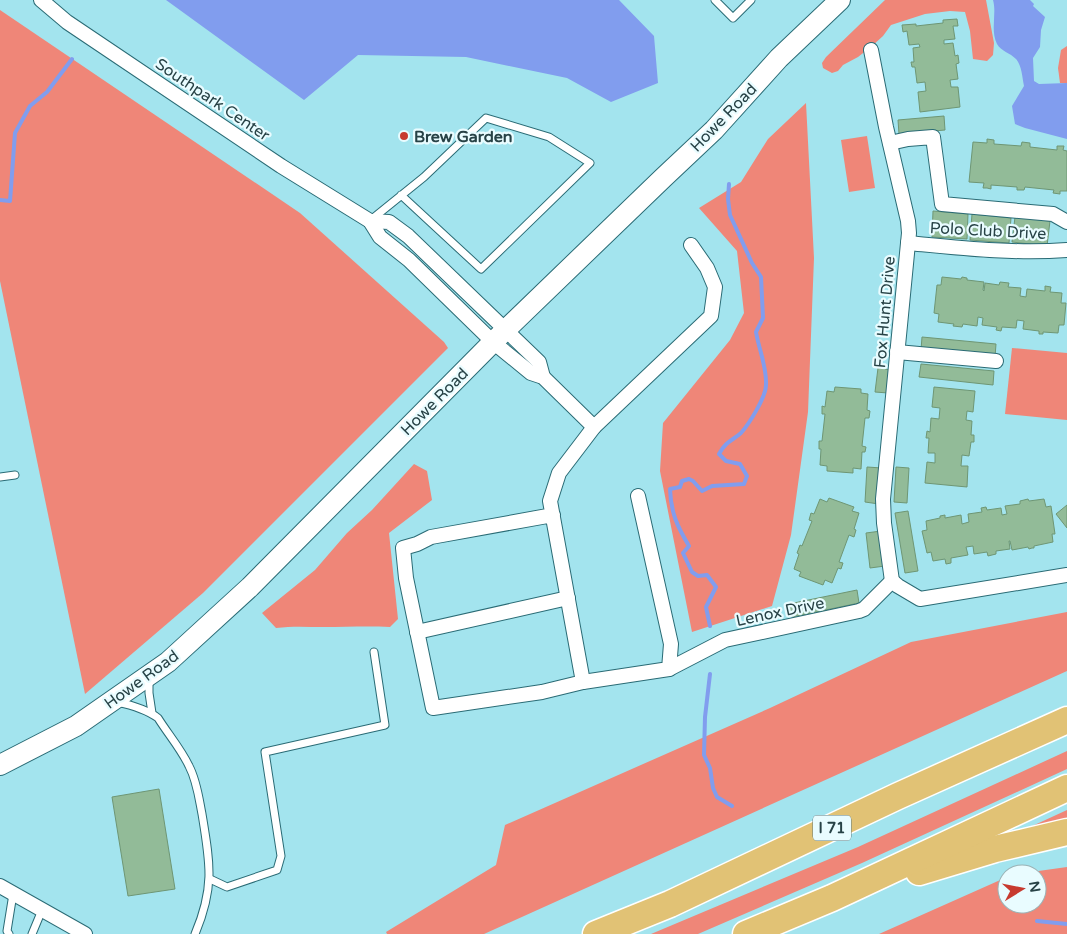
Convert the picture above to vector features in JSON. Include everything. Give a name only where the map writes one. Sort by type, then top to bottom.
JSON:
[{"type":"highway","points":[[898,796],[1067,703]]},
{"type":"highway","name":"I 71","points":[[596,934],[670,904],[898,796],[1067,720]]},
{"type":"highway","points":[[746,934],[832,898],[1067,788]]},
{"type":"highway","points":[[832,898],[995,849],[1067,832]]},
{"type":"street","name":"Southpark Center","points":[[41,0],[67,22],[273,161],[370,221],[389,222],[408,236],[499,336]]},
{"type":"street","name":"Howe Road","points":[[0,764],[76,726],[168,662],[250,587],[499,336],[714,130],[779,58],[840,0]]},
{"type":"street","name":"Fox Hunt Drive","points":[[871,50],[908,221],[908,243],[883,499],[884,523],[892,581]]},
{"type":"street","points":[[890,143],[933,137],[942,204],[1053,214],[1067,222]]},
{"type":"street","name":"Polo Club Drive","points":[[908,243],[998,251],[1042,252],[1067,250]]},
{"type":"street","points":[[583,682],[550,501],[559,473],[594,427],[711,316],[715,287],[707,268],[691,245]]},
{"type":"street","points":[[499,336],[538,362],[543,377],[594,427]]},
{"type":"street","points":[[897,352],[996,361]]},
{"type":"street","points":[[638,496],[671,644],[669,669]]},
{"type":"street","name":"Lenox Drive","points":[[553,515],[431,537],[403,548],[406,578],[433,708],[542,692],[583,682],[669,669],[725,640],[859,611],[864,609],[892,581]]},
{"type":"street","points":[[892,581],[920,599],[1067,575]]},
{"type":"street","points":[[417,632],[568,598]]},
{"type":"street","points":[[0,886],[85,934]]},
{"type":"lane","points":[[715,0],[732,18],[751,0]]},
{"type":"lane","points":[[370,221],[401,195],[424,177],[486,118],[549,137],[590,163],[481,269],[401,195]]},
{"type":"lane","points":[[0,477],[14,475]]},
{"type":"lane","points":[[210,879],[227,887],[277,870],[281,856],[265,752],[385,724],[374,652]]},
{"type":"lane","points":[[150,675],[149,693],[152,714]]},
{"type":"lane","points":[[112,701],[131,705],[158,718],[190,768],[198,791],[208,853],[210,879],[205,908],[195,934]]},
{"type":"lane","points":[[9,934],[13,894]]},
{"type":"lane","points":[[32,934],[42,910]]},
{"type":"shaded area","points":[[885,0],[986,0],[994,43],[993,55],[987,61],[973,59],[970,31],[965,12],[950,11],[925,14],[891,25],[872,46],[858,57],[843,65],[838,71],[832,73],[823,68],[822,63],[826,57]]},
{"type":"shaded area","points":[[0,10],[300,213],[444,342],[448,348],[203,593],[85,694],[0,281]]},
{"type":"shaded area","points":[[1067,46],[1067,83],[1060,83],[1058,68],[1061,50]]},
{"type":"shaded area","points":[[806,103],[814,258],[808,412],[791,535],[772,606],[692,632],[660,471],[663,423],[730,340],[744,313],[737,251],[699,208],[741,182],[768,139]]},
{"type":"shaded area","points":[[867,136],[875,188],[849,192],[841,140]]},
{"type":"shaded area","points":[[1012,348],[1067,353],[1067,420],[1005,414]]},
{"type":"shaded area","points":[[414,464],[427,471],[432,500],[389,533],[398,619],[390,627],[276,628],[262,613],[315,570],[347,533],[372,510]]},
{"type":"shaded area","points":[[1067,612],[1067,671],[484,934],[387,934],[386,932],[496,865],[505,825],[770,708],[911,642]]},
{"type":"shaded area","points":[[1067,751],[1067,769],[862,863],[698,934],[651,934],[858,847]]},
{"type":"shaded area","points":[[1067,810],[1067,825],[1000,841]]},
{"type":"shaded area","points":[[1067,867],[1067,934],[879,934],[997,881],[997,914],[1047,914],[1047,870]]},
{"type":"water","points":[[166,0],[619,0],[654,36],[658,83],[611,102],[567,78],[466,57],[358,55],[304,100]]},
{"type":"water","points":[[993,0],[1030,0],[1034,4],[1033,6],[1045,17],[1041,30],[1040,47],[1033,58],[1034,81],[1039,84],[1067,83],[1067,139],[1015,124],[1012,106],[1024,86],[1020,65],[1016,59],[997,44],[995,39]]},
{"type":"building","points":[[957,19],[958,26],[953,26],[955,39],[944,40],[944,44],[953,43],[955,56],[958,55],[959,63],[956,64],[958,79],[950,80],[951,87],[958,87],[960,107],[920,112],[918,92],[926,91],[925,82],[917,83],[915,67],[912,67],[911,62],[914,62],[913,48],[920,47],[919,44],[909,45],[907,31],[903,32],[902,25],[916,24],[916,26],[943,23],[943,20]]},
{"type":"building","points":[[944,116],[945,130],[899,134],[898,120]]},
{"type":"building","points":[[987,139],[994,140],[994,144],[1021,146],[1022,142],[1030,143],[1030,147],[1057,150],[1057,146],[1064,146],[1063,150],[1067,151],[1067,191],[1060,191],[1060,194],[1053,193],[1054,190],[1025,187],[1024,190],[1017,190],[1017,187],[991,185],[991,189],[983,188],[984,183],[969,182],[973,142],[987,143]]},
{"type":"building","points":[[933,211],[968,214],[967,239],[932,237]]},
{"type":"building","points":[[972,214],[1011,218],[1009,243],[970,240]]},
{"type":"building","points":[[1015,217],[1050,221],[1047,246],[1012,242]]},
{"type":"building","points":[[942,277],[961,279],[962,277],[967,278],[967,280],[984,282],[984,291],[985,283],[999,285],[1000,282],[1009,283],[1008,287],[1021,288],[1020,296],[1026,297],[1027,289],[1045,291],[1045,286],[1051,287],[1050,292],[1062,293],[1061,303],[1066,303],[1064,325],[1059,325],[1058,333],[1043,332],[1043,334],[1039,334],[1039,331],[1023,329],[1024,321],[1017,320],[1016,328],[1002,327],[1001,331],[996,330],[997,327],[982,325],[983,318],[978,317],[977,326],[963,324],[962,327],[938,322],[939,314],[934,313],[937,285],[941,285]]},
{"type":"building","points":[[922,337],[996,344],[995,357],[921,350]]},
{"type":"building","points":[[921,364],[994,371],[993,385],[919,377]]},
{"type":"building","points":[[878,368],[891,370],[888,393],[875,392]]},
{"type":"building","points":[[835,387],[861,389],[861,393],[868,394],[867,410],[870,411],[869,418],[865,418],[862,446],[866,447],[865,452],[862,452],[861,469],[853,468],[853,473],[827,471],[827,466],[820,465],[821,449],[819,449],[819,441],[822,441],[825,414],[822,414],[822,406],[825,407],[827,391],[834,392]]},
{"type":"building","points":[[934,387],[975,391],[973,412],[967,411],[966,420],[972,421],[971,435],[974,435],[974,442],[971,442],[969,456],[962,455],[961,466],[968,466],[967,487],[925,483],[927,462],[935,463],[935,453],[928,453],[929,438],[926,438],[927,431],[930,432],[931,418],[939,419],[940,408],[932,407]]},
{"type":"building","points":[[867,467],[882,468],[879,504],[865,502]]},
{"type":"building","points":[[896,467],[909,468],[907,503],[894,502]]},
{"type":"building","points":[[829,498],[854,507],[852,511],[859,513],[854,529],[856,530],[854,537],[849,535],[839,562],[843,563],[841,569],[838,568],[832,583],[825,580],[823,585],[799,576],[801,572],[794,569],[800,545],[802,546],[812,521],[809,520],[811,513],[814,514],[820,499],[827,502]]},
{"type":"building","points":[[1028,499],[1029,501],[1044,499],[1046,507],[1051,506],[1055,534],[1052,534],[1053,542],[1029,549],[1028,547],[1012,550],[1009,541],[1010,549],[996,551],[996,554],[988,556],[987,552],[974,554],[973,546],[966,547],[968,555],[951,558],[951,563],[946,564],[945,559],[933,561],[931,552],[927,553],[922,531],[927,530],[926,521],[945,515],[945,518],[961,515],[962,524],[969,522],[968,514],[982,512],[981,508],[986,507],[987,510],[1001,508],[1002,515],[1007,514],[1005,506],[1020,504],[1020,501]]},
{"type":"building","points":[[1067,505],[1067,528],[1056,514]]},
{"type":"building","points":[[908,511],[918,571],[905,573],[895,513]]},
{"type":"building","points":[[881,531],[885,566],[870,568],[866,533]]},
{"type":"building","points":[[857,590],[859,603],[792,617],[789,604]]},
{"type":"building","points":[[159,789],[175,889],[128,896],[112,797]]},
{"type":"waterway","points":[[0,200],[10,201],[15,133],[30,106],[47,92],[72,59]]},
{"type":"waterway","points":[[710,626],[706,607],[716,587],[707,575],[698,576],[692,572],[683,553],[689,546],[675,519],[670,489],[680,487],[682,481],[689,479],[702,491],[712,486],[744,484],[747,476],[740,464],[726,461],[719,454],[744,429],[756,410],[766,385],[756,332],[763,318],[761,277],[752,263],[730,215],[729,184]]},
{"type":"waterway","points":[[710,674],[705,717],[704,755],[710,768],[713,788],[717,797],[732,806]]},
{"type":"waterway","points":[[1037,921],[1067,924]]},
{"type":"place","name":"Brew Garden","points":[[404,136]]}]
